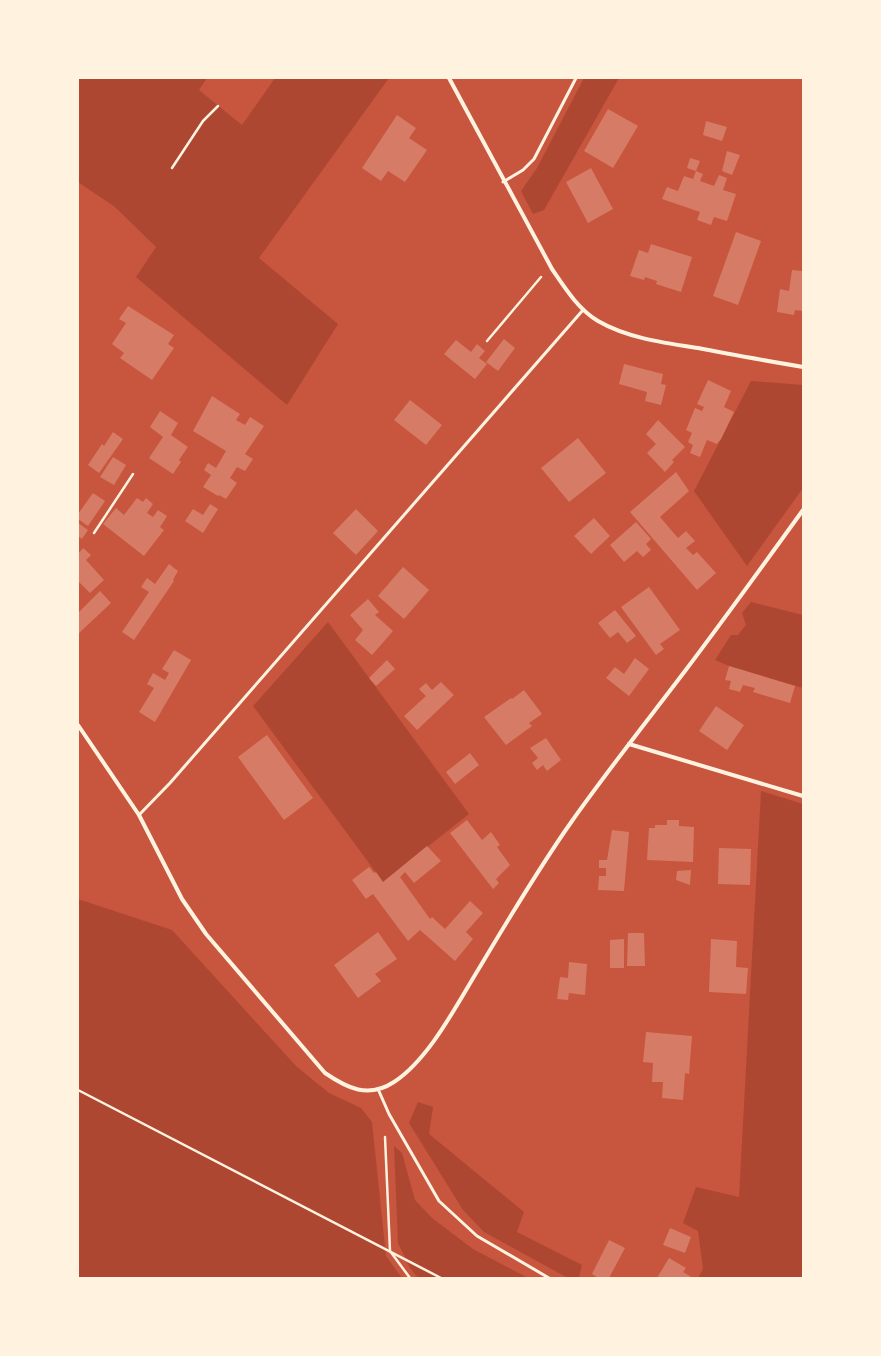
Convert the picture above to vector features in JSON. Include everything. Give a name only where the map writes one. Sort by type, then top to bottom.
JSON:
[{"type":"street","points":[[449,78],[503,182],[552,269],[566,290],[583,310],[598,321],[616,329],[662,342],[803,367]]},
{"type":"street","points":[[78,725],[139,815],[182,899],[206,934],[325,1073],[345,1086],[361,1090],[378,1089],[393,1083],[407,1071],[429,1046],[449,1018],[536,874],[572,821],[690,665],[803,510]]},
{"type":"street","points":[[629,744],[803,796]]},
{"type":"lane","points":[[503,182],[523,170],[534,159],[576,78]]},
{"type":"lane","points":[[139,815],[175,777],[583,310]]},
{"type":"lane","points":[[378,1089],[389,1114],[439,1201],[478,1236],[549,1278]]},
{"type":"path","points":[[172,168],[203,121],[218,106]]},
{"type":"path","points":[[487,341],[538,278]]},
{"type":"path","points":[[94,533],[134,474]]},
{"type":"path","points":[[78,1090],[442,1278]]},
{"type":"path","points":[[389,1114],[385,1140],[390,1251],[410,1278]]},
{"type":"shaded area","points":[[78,78],[207,78],[199,90],[242,125],[275,78],[389,78],[259,258],[338,324],[287,405],[136,277],[156,247],[115,207],[78,182]]},
{"type":"shaded area","points":[[584,78],[619,78],[544,210],[533,214],[521,191],[537,168]]},
{"type":"shaded area","points":[[751,381],[803,385],[803,488],[747,566],[694,491]]},
{"type":"shaded area","points":[[751,602],[803,615],[803,688],[729,666],[715,660],[731,635],[738,635],[746,625],[742,613]]},
{"type":"shaded area","points":[[328,622],[469,814],[383,882],[253,706]]},
{"type":"shaded area","points":[[761,791],[803,804],[803,1278],[698,1278],[703,1269],[698,1231],[683,1223],[696,1187],[739,1197]]},
{"type":"shaded area","points":[[78,899],[172,930],[296,1066],[329,1093],[361,1108],[372,1122],[386,1256],[402,1278],[78,1278]]},
{"type":"shaded area","points":[[418,1102],[433,1107],[429,1134],[524,1212],[517,1232],[582,1265],[579,1277],[568,1278],[484,1232],[463,1210],[409,1123]]},
{"type":"shaded area","points":[[394,1146],[402,1153],[415,1200],[432,1218],[473,1249],[528,1278],[418,1278],[410,1268],[398,1243]]},
{"type":"building","points":[[608,109],[638,126],[613,168],[584,151]]},
{"type":"building","points":[[397,115],[416,128],[409,138],[427,150],[405,182],[388,171],[381,181],[362,168]]},
{"type":"building","points":[[706,121],[727,127],[722,141],[703,135]]},
{"type":"building","points":[[727,151],[740,155],[732,175],[722,171]]},
{"type":"building","points":[[690,158],[700,161],[696,171],[687,168]]},
{"type":"building","points":[[591,168],[613,209],[588,223],[566,182]]},
{"type":"building","points":[[696,171],[703,174],[700,181],[714,186],[719,175],[727,178],[723,190],[736,194],[727,221],[714,217],[711,225],[697,220],[700,212],[662,199],[667,187],[678,191],[684,176],[693,179]]},
{"type":"building","points":[[736,232],[761,241],[738,305],[713,296]]},
{"type":"building","points":[[651,244],[692,257],[681,292],[656,284],[657,281],[645,277],[644,280],[630,276],[639,250],[648,253]]},
{"type":"building","points":[[792,270],[803,271],[803,311],[795,310],[794,315],[777,312],[780,289],[789,291]]},
{"type":"building","points":[[128,306],[174,335],[168,344],[174,348],[152,380],[120,358],[124,353],[112,344],[126,323],[119,319]]},
{"type":"building","points":[[504,339],[515,348],[498,371],[486,362]]},
{"type":"building","points":[[456,340],[471,352],[477,344],[485,351],[479,358],[487,364],[475,379],[444,354]]},
{"type":"building","points":[[624,364],[663,374],[661,384],[666,385],[661,405],[645,401],[647,392],[619,384]]},
{"type":"building","points":[[708,380],[731,391],[724,407],[734,412],[721,439],[717,444],[707,440],[700,457],[690,453],[693,445],[688,442],[692,433],[686,430],[695,408],[702,411],[704,407],[697,404]]},
{"type":"building","points":[[212,396],[240,414],[236,420],[245,425],[250,417],[264,426],[245,454],[253,459],[245,471],[237,467],[230,478],[237,483],[226,499],[203,487],[211,475],[204,470],[208,463],[216,468],[226,451],[193,431]]},
{"type":"building","points":[[410,400],[442,425],[426,445],[394,420]]},
{"type":"building","points":[[160,411],[178,423],[171,435],[188,447],[179,460],[181,462],[173,474],[149,458],[163,437],[150,427]]},
{"type":"building","points":[[658,420],[685,447],[672,460],[674,462],[665,472],[647,453],[656,444],[646,434]]},
{"type":"building","points":[[113,432],[123,439],[99,473],[88,465],[102,444],[104,446]]},
{"type":"building","points":[[578,438],[606,473],[569,502],[541,468]]},
{"type":"building","points":[[113,457],[126,465],[114,485],[100,477]]},
{"type":"building","points":[[676,472],[689,491],[660,517],[678,538],[686,531],[695,541],[686,548],[693,555],[697,552],[716,573],[697,590],[630,512]]},
{"type":"building","points":[[93,493],[105,501],[88,526],[78,519],[78,514]]},
{"type":"building","points":[[137,498],[143,502],[146,498],[153,504],[147,513],[153,517],[158,510],[167,516],[160,527],[164,530],[144,556],[103,524],[116,508],[124,515]]},
{"type":"building","points":[[210,504],[218,509],[203,533],[185,521],[193,509],[203,515]]},
{"type":"building","points":[[356,509],[378,531],[356,555],[333,533]]},
{"type":"building","points":[[594,518],[610,536],[591,554],[574,536]]},
{"type":"building","points":[[636,522],[651,539],[646,544],[651,550],[643,557],[637,551],[624,562],[610,545]]},
{"type":"building","points":[[78,523],[88,530],[82,539],[78,536]]},
{"type":"building","points":[[83,548],[91,555],[86,560],[104,580],[90,593],[78,581],[78,554]]},
{"type":"building","points":[[169,564],[178,571],[173,580],[174,581],[134,640],[122,632],[149,592],[141,587],[147,578],[155,584]]},
{"type":"building","points":[[403,567],[429,590],[404,619],[378,596]]},
{"type":"building","points":[[649,587],[680,630],[660,644],[664,649],[656,655],[621,607]]},
{"type":"building","points":[[100,591],[111,603],[78,634],[78,613]]},
{"type":"building","points":[[368,599],[379,612],[375,615],[393,631],[372,655],[355,640],[363,630],[350,615]]},
{"type":"building","points":[[615,610],[636,636],[627,643],[618,632],[610,638],[598,623]]},
{"type":"building","points":[[174,650],[191,660],[155,722],[139,712],[154,688],[147,684],[153,673],[165,680],[169,673],[162,669]]},
{"type":"building","points":[[635,658],[649,669],[629,696],[606,678],[615,667],[624,674]]},
{"type":"building","points":[[387,660],[395,669],[376,686],[369,678]]},
{"type":"building","points":[[729,666],[795,686],[790,703],[753,692],[755,688],[743,685],[740,692],[729,689],[731,681],[725,680]]},
{"type":"building","points":[[441,682],[454,695],[417,730],[404,716],[426,696],[419,689],[426,683],[432,690]]},
{"type":"building","points":[[524,690],[542,714],[529,723],[532,726],[506,745],[484,717]]},
{"type":"building","points":[[716,706],[744,725],[727,750],[699,731]]},
{"type":"building","points":[[267,735],[313,798],[284,820],[238,757]]},
{"type":"building","points":[[546,738],[561,760],[547,771],[543,765],[537,770],[532,763],[538,758],[530,748]]},
{"type":"building","points":[[470,753],[479,765],[455,784],[446,772]]},
{"type":"building","points":[[467,820],[482,840],[491,832],[500,845],[497,847],[510,865],[496,879],[499,883],[493,889],[450,833]]},
{"type":"building","points":[[667,820],[679,820],[679,826],[694,827],[693,862],[647,860],[649,828],[655,828],[655,825],[667,825]]},
{"type":"building","points":[[612,830],[629,832],[624,891],[598,890],[599,876],[606,876],[606,868],[599,868],[599,860],[607,860]]},
{"type":"building","points":[[427,846],[441,861],[414,883],[405,872],[400,877],[430,919],[432,917],[445,929],[470,901],[483,913],[466,932],[473,939],[455,961],[420,930],[408,941],[373,894],[366,899],[352,880],[369,867],[374,873],[376,872],[383,882]]},
{"type":"building","points":[[719,848],[751,849],[750,885],[718,884]]},
{"type":"building","points":[[691,870],[690,885],[676,880],[677,871]]},
{"type":"building","points":[[378,932],[397,959],[375,974],[381,981],[358,998],[334,965]]},
{"type":"building","points":[[628,933],[644,933],[645,966],[627,966]]},
{"type":"building","points":[[624,939],[624,968],[610,968],[610,940]]},
{"type":"building","points":[[711,939],[737,941],[736,967],[748,968],[746,994],[709,992]]},
{"type":"building","points":[[569,962],[587,964],[585,995],[569,993],[568,1000],[557,999],[560,977],[568,978]]},
{"type":"building","points":[[646,1032],[692,1036],[689,1074],[685,1073],[683,1100],[662,1098],[663,1082],[652,1082],[653,1063],[643,1062]]},
{"type":"building","points":[[670,1228],[691,1237],[685,1253],[663,1245]]},
{"type":"building","points":[[609,1240],[625,1248],[609,1278],[598,1278],[592,1274]]},
{"type":"building","points":[[669,1258],[686,1268],[683,1272],[693,1278],[657,1278]]}]
